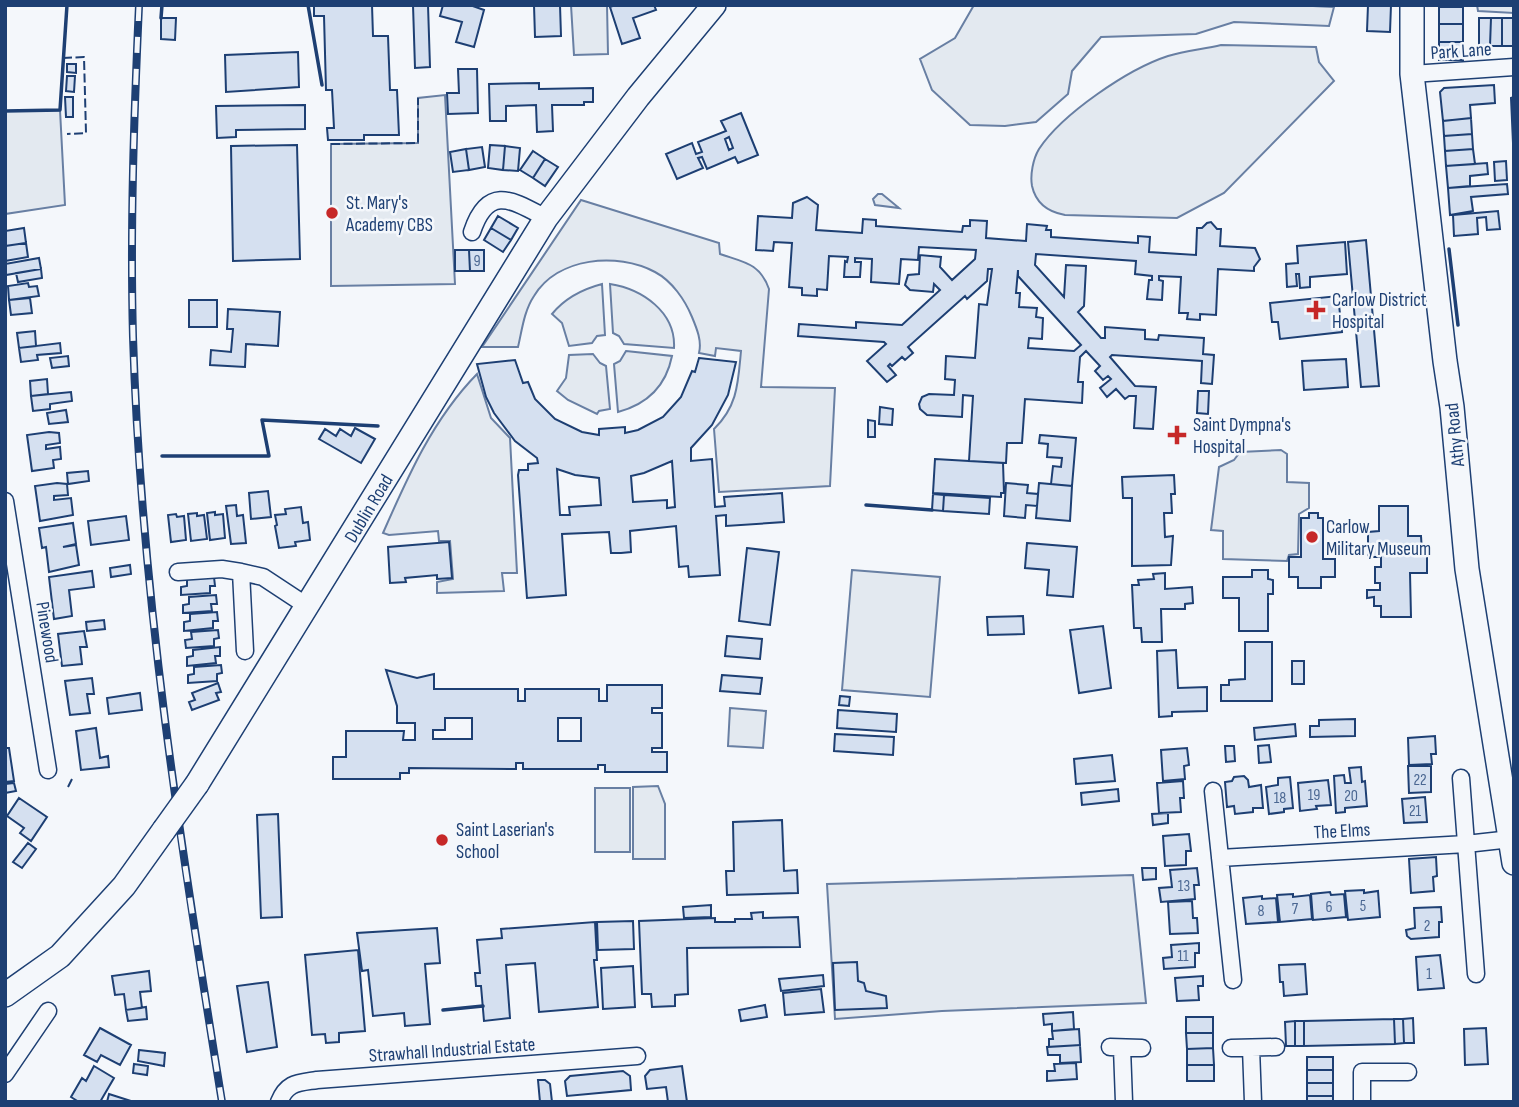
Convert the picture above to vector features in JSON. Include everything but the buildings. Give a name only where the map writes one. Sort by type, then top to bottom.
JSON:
[{"type":"main road","name":"Dublin Road","points":[[5,995],[60,956],[124,886],[197,784],[546,218],[638,97],[714,5]]},
{"type":"main road","name":"Athy Road","points":[[1412,5],[1412,74],[1452,407],[1467,569],[1514,863]]},
{"type":"street","name":"Park Lane","points":[[1412,74],[1514,68]]},
{"type":"street","points":[[472,232],[476,219],[491,202],[499,199],[507,199],[546,218]]},
{"type":"street","name":"Pinewood","points":[[5,501],[48,770]]},
{"type":"street","points":[[178,572],[222,569],[263,577],[307,606]]},
{"type":"street","points":[[241,572],[245,651]]},
{"type":"street","points":[[1461,778],[1476,974]]},
{"type":"street","points":[[1213,792],[1233,980]]},
{"type":"street","name":"The Elms","points":[[1220,858],[1511,839]]},
{"type":"street","points":[[5,1074],[48,1011]]},
{"type":"street","points":[[1124,1102],[1116,1047],[1142,1048]]},
{"type":"street","points":[[1231,1048],[1276,1047]]},
{"type":"street","points":[[1251,1048],[1253,1102]]},
{"type":"street","name":"Strawhall Industrial Estate","points":[[279,1102],[284,1091],[295,1083],[317,1080],[637,1056]]},
{"type":"street","points":[[1363,1102],[1362,1072],[1408,1072]]},
{"type":"shaded area","points":[[571,5],[607,5],[608,54],[574,55]]},
{"type":"shaded area","points":[[974,5],[1334,7],[1329,26],[1234,22],[1196,34],[1101,37],[1072,71],[1068,94],[1036,122],[1005,126],[970,125],[932,90],[920,59],[955,38]]},
{"type":"shaded area","points":[[1477,5],[1514,5],[1514,13],[1478,11]]},
{"type":"shaded area","points":[[1221,45],[1316,47],[1319,62],[1334,81],[1224,193],[1177,218],[1065,215],[1053,212],[1040,202],[1034,192],[1031,177],[1039,149],[1079,108],[1116,82],[1152,62],[1174,54]]},
{"type":"shaded area","points":[[445,95],[455,284],[331,286],[331,144],[418,143],[418,98]]},
{"type":"shaded area","points":[[60,110],[65,205],[5,214],[5,111]]},
{"type":"shaded area","points":[[882,194],[899,208],[875,205],[873,199]]},
{"type":"shaded area","points":[[581,200],[719,243],[720,254],[750,265],[761,274],[769,289],[761,387],[835,388],[830,486],[719,492],[714,429],[732,402],[741,351],[716,348],[715,356],[699,353],[697,330],[682,298],[661,276],[640,266],[623,262],[589,262],[558,273],[534,296],[518,347],[482,347]]},
{"type":"shaded area","points":[[602,284],[605,335],[597,336],[592,343],[569,346],[562,323],[552,314],[575,295]]},
{"type":"shaded area","points":[[610,284],[634,291],[655,304],[669,324],[674,348],[624,344],[619,336],[613,333]]},
{"type":"shaded area","points":[[626,351],[672,356],[665,376],[654,392],[629,409],[618,412],[614,364],[620,361]]},
{"type":"shaded area","points":[[593,354],[606,366],[610,409],[597,414],[568,400],[557,391],[566,378],[569,355]]},
{"type":"shaded area","points":[[477,374],[491,418],[510,438],[517,573],[502,573],[504,591],[437,593],[437,582],[453,579],[450,541],[439,541],[438,531],[389,535],[383,533],[423,449],[447,410]]},
{"type":"shaded area","points":[[1281,450],[1287,454],[1287,482],[1309,483],[1309,508],[1299,514],[1298,554],[1289,555],[1287,561],[1223,559],[1223,531],[1211,530],[1219,467],[1234,460],[1240,452]]},
{"type":"shaded area","points":[[852,570],[940,577],[930,697],[842,690]]},
{"type":"shaded area","points":[[730,708],[766,711],[763,748],[728,746]]},
{"type":"shaded area","points":[[658,786],[665,804],[665,859],[633,859],[633,787]]},
{"type":"shaded area","points":[[595,788],[630,788],[630,852],[595,852]]},
{"type":"shaded area","points":[[1133,875],[1146,1003],[942,1011],[835,1019],[827,884]]},
{"type":"railway","points":[[139,5],[132,296],[137,434],[165,721],[222,1102]]},
{"type":"fence","points":[[63,58],[84,57],[86,133],[67,134]]},
{"type":"fence","points":[[331,144],[418,143],[418,98]]},
{"type":"fence","points":[[68,787],[72,779]]},
{"type":"wall","points":[[5,111],[60,110],[67,5]]},
{"type":"wall","points":[[161,18],[162,5]]},
{"type":"wall","points":[[308,5],[322,85]]},
{"type":"wall","points":[[1449,249],[1458,325]]},
{"type":"wall","points":[[162,456],[269,456],[262,420],[378,426]]},
{"type":"wall","points":[[866,505],[932,510]]},
{"type":"wall","points":[[443,1010],[483,1006]]},
{"type":"place","name":"St. Mary's Academy CBS","points":[[332,213]]},
{"type":"place","name":"Carlow District Hospital","points":[[1316,310]]},
{"type":"place","name":"Saint Dympna's Hospital","points":[[1177,435]]},
{"type":"place","name":"Carlow Military Museum","points":[[1312,537]]},
{"type":"place","name":"Saint Laserian's School","points":[[442,840]]}]
